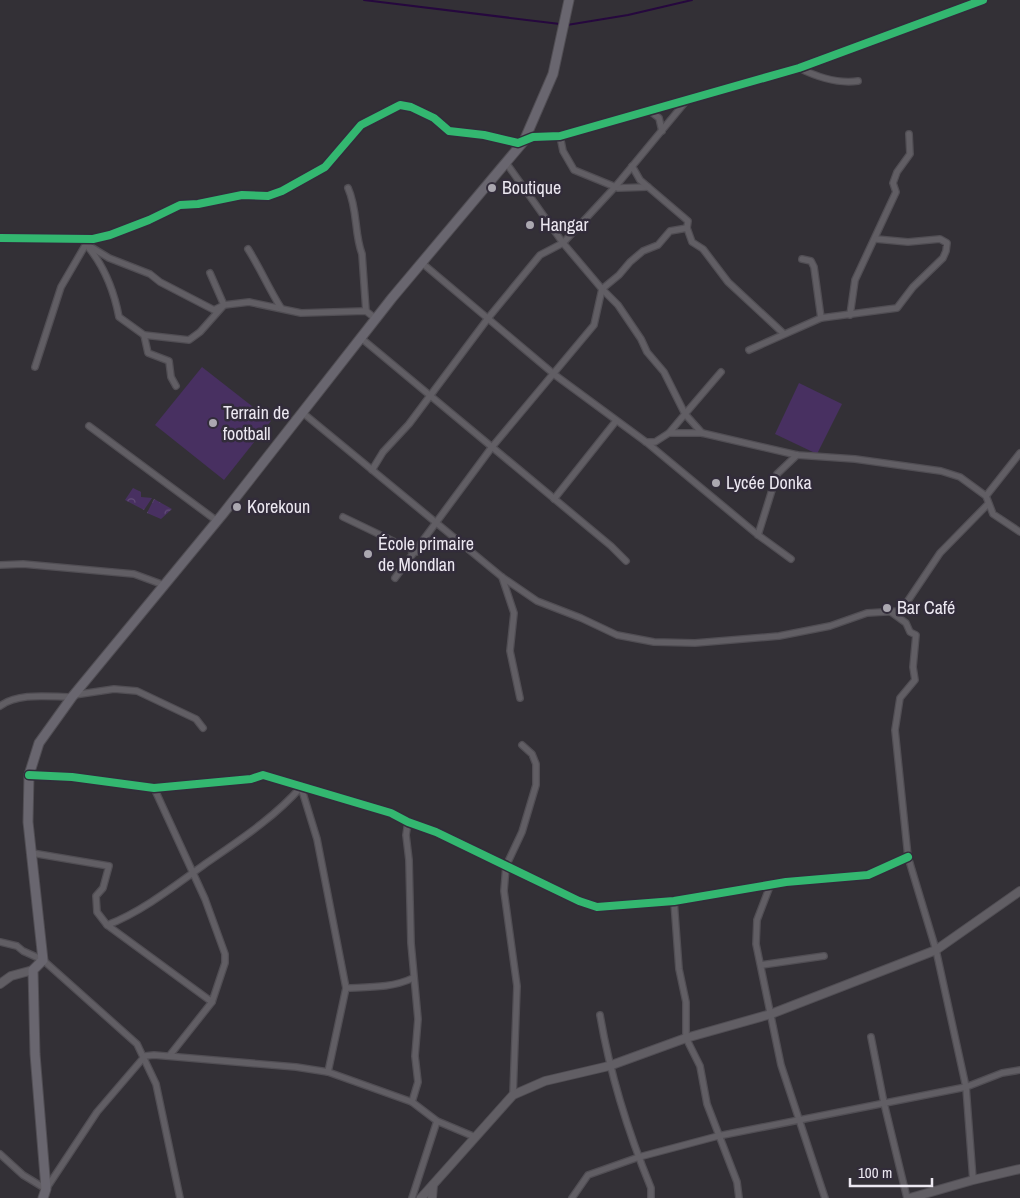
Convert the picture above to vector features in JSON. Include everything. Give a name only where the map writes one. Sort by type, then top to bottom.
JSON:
[{"type":"main road","points":[[0,984],[11,976],[33,970],[43,960],[28,822],[29,775],[39,743],[73,696],[217,521],[376,319],[507,164],[524,141],[535,121],[553,74],[569,0]]},
{"type":"main road","points":[[421,1198],[513,1095],[545,1081],[609,1066],[686,1038],[771,1014],[936,950],[1020,891]]},
{"type":"main road","points":[[33,970],[35,1054],[45,1193]]},
{"type":"main road","points":[[909,1198],[973,1180],[1020,1170]]},
{"type":"main road","points":[[432,1198],[433,1185]]},
{"type":"street","points":[[0,238],[93,238],[110,235],[149,220],[180,204],[198,204],[242,195],[268,196],[282,192],[325,167],[361,125],[400,105],[411,107],[434,118],[448,131],[484,135],[509,142],[524,141],[533,137],[560,136],[799,68],[983,0]]},
{"type":"street","points":[[799,68],[819,78],[848,83],[858,81]]},
{"type":"street","points":[[372,470],[383,452],[409,424],[489,317],[540,255],[563,243],[615,187],[686,100]]},
{"type":"street","points":[[650,111],[658,118],[662,131]]},
{"type":"street","points":[[850,315],[855,280],[876,239],[896,192],[893,183],[897,172],[910,154],[909,134]]},
{"type":"street","points":[[560,136],[564,151],[574,170],[615,187],[648,187]]},
{"type":"street","points":[[507,164],[563,243],[618,305],[641,339],[647,352],[664,372],[685,414],[702,433]]},
{"type":"street","points":[[632,166],[640,180],[688,221],[686,228],[692,242],[703,250],[728,282],[784,333]]},
{"type":"street","points":[[348,188],[356,215],[359,245],[362,254],[366,311]]},
{"type":"street","points":[[395,578],[492,447],[555,375],[594,325],[602,289],[619,275],[630,262],[643,252],[658,245],[670,231],[686,228]]},
{"type":"street","points":[[749,350],[821,318],[897,308],[913,287],[942,258],[946,251],[946,243],[940,239],[908,242],[876,239]]},
{"type":"street","points":[[86,244],[109,258],[150,274],[160,282],[214,310],[224,305],[249,302],[301,313],[366,311],[376,319]]},
{"type":"street","points":[[86,244],[98,259],[107,277],[116,300],[119,317],[144,335],[188,340],[200,332],[224,305]]},
{"type":"street","points":[[35,368],[61,287],[86,244]]},
{"type":"street","points":[[248,249],[257,263],[267,287],[281,308]]},
{"type":"street","points":[[802,259],[811,261],[814,267],[821,318]]},
{"type":"street","points":[[422,263],[489,317],[555,375],[646,442],[758,536],[791,559]]},
{"type":"street","points":[[210,273],[224,305]]},
{"type":"street","points":[[144,335],[148,353],[169,361],[176,386]]},
{"type":"street","points":[[361,338],[432,394],[492,447],[611,546],[626,561]]},
{"type":"street","points":[[646,442],[655,442],[669,433],[720,372]]},
{"type":"street","points":[[303,413],[502,577],[536,602],[581,618],[617,635],[654,642],[695,643],[779,636],[830,626],[867,613],[900,611],[940,553],[988,504]]},
{"type":"street","points":[[554,499],[616,421]]},
{"type":"street","points":[[89,426],[217,521]]},
{"type":"street","points":[[669,433],[702,433],[797,455],[855,459],[941,471],[960,477],[986,496],[993,514],[1020,532]]},
{"type":"street","points":[[986,496],[1020,453]]},
{"type":"street","points":[[758,536],[777,474],[797,455]]},
{"type":"street","points":[[343,517],[416,552]]},
{"type":"street","points":[[0,564],[23,564],[134,574],[164,585]]},
{"type":"street","points":[[502,577],[514,614],[510,651],[520,698]]},
{"type":"street","points":[[891,612],[906,623],[910,632],[916,634],[913,667],[915,680],[900,698],[895,730],[908,857],[936,950],[966,1087],[973,1180]]},
{"type":"street","points":[[0,706],[6,702],[31,697],[73,696],[114,689],[138,691],[196,718],[203,728]]},
{"type":"street","points":[[513,1095],[517,986],[504,891],[506,866],[522,832],[536,785],[536,764],[532,754],[522,744]]},
{"type":"street","points":[[29,775],[72,777],[154,788],[250,779],[263,775],[391,813],[408,822],[436,832],[579,901],[597,907],[674,901],[786,882],[868,875],[908,857]]},
{"type":"street","points":[[107,925],[140,907],[192,874],[289,802],[301,787]]},
{"type":"street","points":[[301,787],[317,839],[346,988],[328,1072]]},
{"type":"street","points":[[154,788],[204,899],[225,954],[225,963],[212,1002],[170,1055]]},
{"type":"street","points":[[408,822],[406,835],[409,860],[413,978],[416,987],[418,1019],[416,1056],[418,1082],[412,1102]]},
{"type":"street","points":[[32,853],[109,866],[103,888],[96,896],[97,912],[107,925],[212,1002]]},
{"type":"street","points":[[770,886],[756,927],[756,944],[781,1065],[825,1198]]},
{"type":"street","points":[[674,901],[679,968],[686,1002],[686,1038],[700,1066],[707,1104],[737,1182],[739,1198]]},
{"type":"street","points":[[0,942],[17,946],[23,952],[43,960],[137,1044],[145,1056],[156,1084],[180,1198]]},
{"type":"street","points":[[761,965],[824,956]]},
{"type":"street","points":[[346,988],[399,984],[413,978]]},
{"type":"street","points":[[600,1015],[609,1066],[617,1086],[621,1108],[651,1188],[651,1198]]},
{"type":"street","points":[[871,1036],[884,1104],[909,1198]]},
{"type":"street","points":[[0,1154],[45,1193],[97,1112],[145,1056],[170,1055],[328,1072],[412,1102],[437,1121],[475,1137]]},
{"type":"street","points":[[572,1198],[588,1175],[639,1157],[718,1136],[966,1087],[1002,1073],[1020,1070]]},
{"type":"street","points":[[412,1198],[437,1121]]},
{"type":"green space","name":"Terrain de football","points":[[202,367],[271,421],[224,480],[155,425]]},
{"type":"green space","points":[[799,383],[842,404],[817,454],[775,434]]},
{"type":"green space","points":[[133,488],[141,492],[141,497],[152,498],[144,510],[125,500]]},
{"type":"green space","points":[[154,499],[172,509],[161,519],[147,513]]},
{"type":"waterway","points":[[364,0],[560,24]]},
{"type":"waterway","points":[[567,25],[628,15],[692,0]]},
{"type":"cycle path","points":[[0,238],[93,239],[110,235],[149,220],[180,205],[198,204],[242,195],[268,196],[282,191],[325,167],[361,125],[400,105],[411,107],[434,118],[449,131],[484,135],[518,143],[533,137],[560,136],[799,68],[983,0]]},
{"type":"cycle path","points":[[29,775],[72,777],[154,788],[251,779],[263,775],[391,813],[408,822],[436,832],[579,901],[597,907],[674,901],[786,882],[868,875],[908,857]]},
{"type":"place","name":"Boutique","points":[[492,188]]},
{"type":"place","name":"Hangar","points":[[530,225]]},
{"type":"place","name":"Terrain de football","points":[[213,423]]},
{"type":"place","name":"Lycée Donka","points":[[716,483]]},
{"type":"place","name":"Korekoun","points":[[237,507]]},
{"type":"place","name":"École primaire de Mondlan","points":[[368,554]]},
{"type":"place","name":"Bar Café","points":[[887,608]]}]
